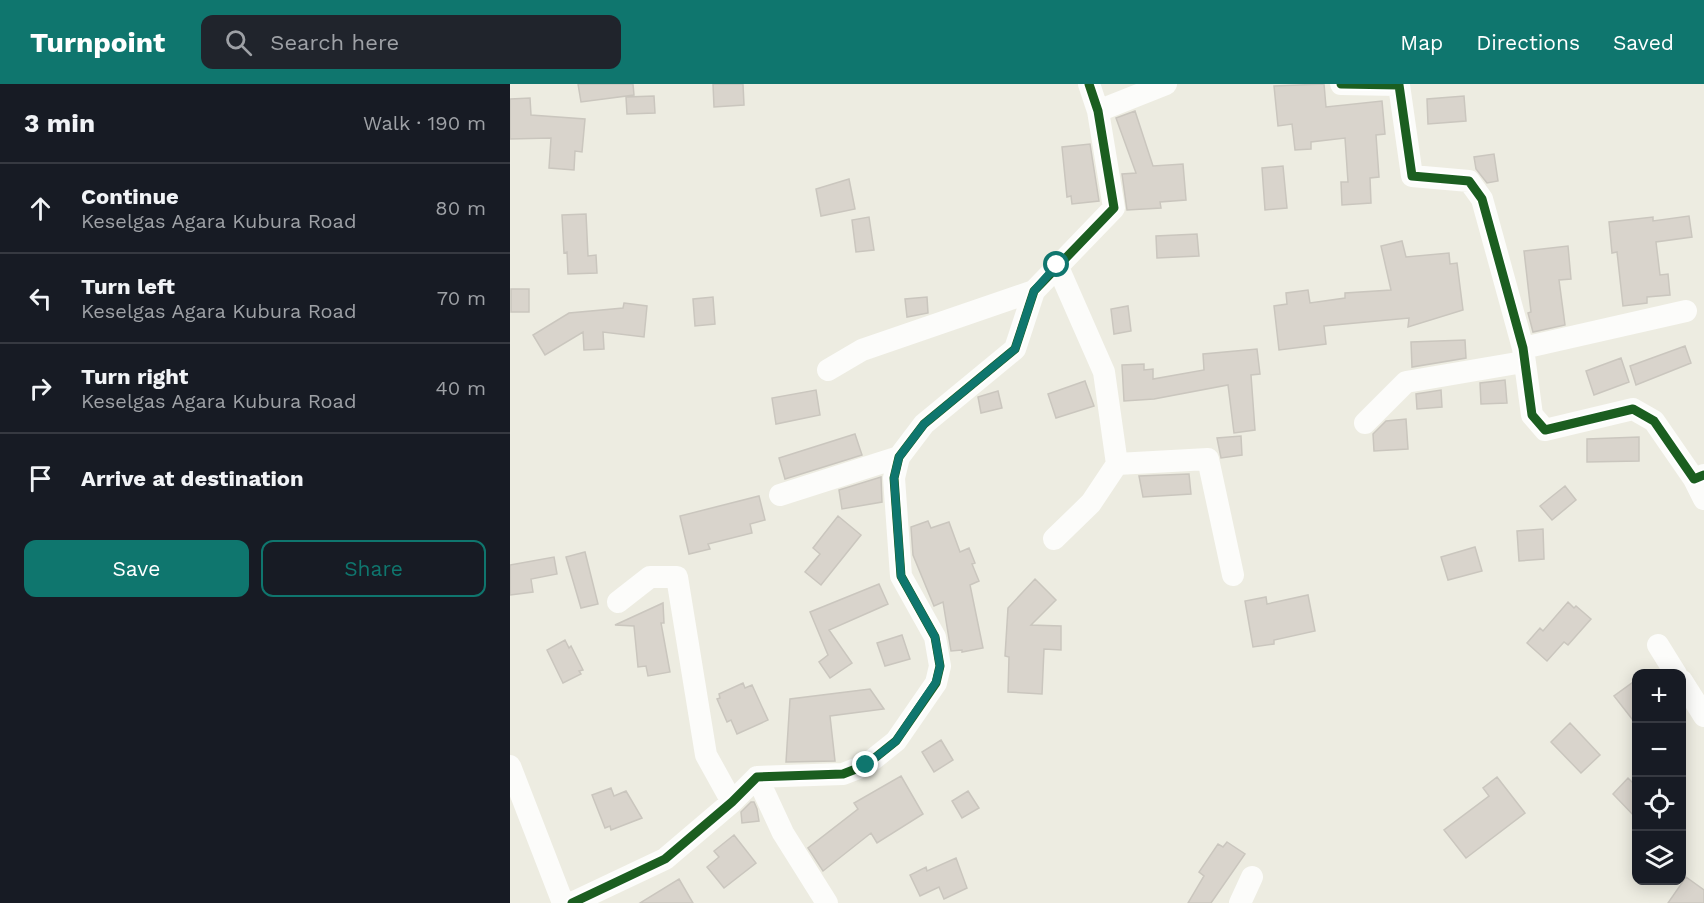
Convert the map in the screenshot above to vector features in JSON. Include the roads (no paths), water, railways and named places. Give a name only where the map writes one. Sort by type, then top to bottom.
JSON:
[{"type":"street","points":[[572,903],[665,858],[732,802],[757,777],[843,774],[866,765],[896,741],[936,682],[940,666],[935,637],[901,576],[894,478],[899,457],[924,424],[1015,349],[1034,291],[1114,208],[1098,111],[1089,84]]},
{"type":"street","points":[[1098,111],[1166,84]]},
{"type":"street","points":[[1341,84],[1399,85],[1412,176],[1469,181],[1482,199],[1523,355],[1532,415],[1545,430],[1633,409],[1654,421],[1701,484]]},
{"type":"street","points":[[1054,539],[1091,503],[1117,464],[1104,372],[1057,265]]},
{"type":"street","points":[[828,370],[862,350],[1034,291]]},
{"type":"street","points":[[1365,423],[1406,382],[1523,355],[1686,311]]},
{"type":"street","points":[[780,495],[899,457]]},
{"type":"street","points":[[1117,464],[1208,459],[1233,575]]},
{"type":"street","points":[[618,602],[650,577],[677,577],[706,755],[732,802]]},
{"type":"street","points":[[1658,645],[1673,669]]},
{"type":"street","points":[[1686,687],[1704,716]]},
{"type":"street","points":[[510,766],[563,903]]},
{"type":"street","points":[[757,777],[783,833],[826,903]]},
{"type":"street","points":[[1240,903],[1252,877]]}]
